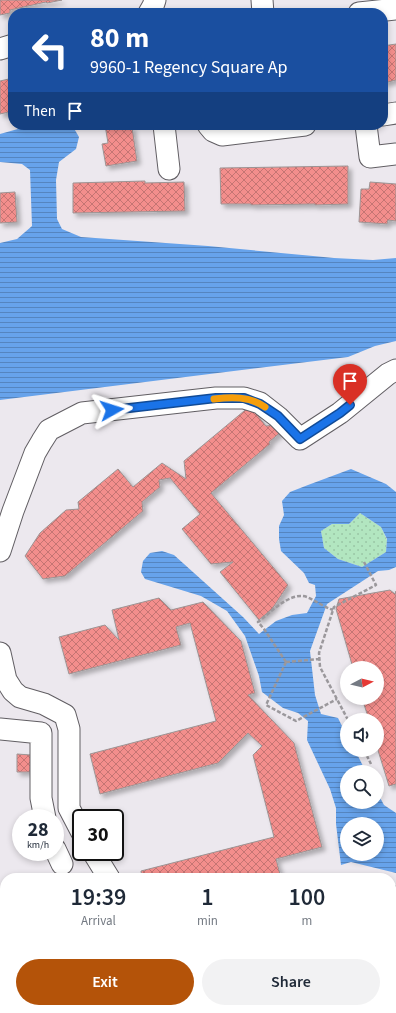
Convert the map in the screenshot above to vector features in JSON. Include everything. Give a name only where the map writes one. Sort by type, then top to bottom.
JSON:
[{"type":"street","points":[[165,130],[169,169]]},
{"type":"street","points":[[213,130],[222,135],[264,130]]},
{"type":"street","points":[[367,130],[370,157],[396,154]]},
{"type":"street","points":[[0,551],[13,511],[35,453],[42,441],[49,430],[82,413],[216,398],[244,398],[260,404],[278,416],[300,439],[340,413],[388,374],[396,370]]},
{"type":"street","points":[[0,653],[6,680],[13,692],[20,697],[44,704],[65,715],[69,729],[70,808],[72,812]]},
{"type":"street","points":[[0,729],[41,733],[41,798],[43,809]]},
{"type":"street","points":[[99,861],[106,873]]},
{"type":"path","points":[[344,713],[320,667],[318,653],[334,607],[376,585],[364,562]]},
{"type":"path","points":[[286,662],[258,622],[286,599],[298,597],[305,597],[333,610]]},
{"type":"path","points":[[286,662],[319,659]]},
{"type":"path","points":[[286,662],[266,705],[296,721],[337,699]]},
{"type":"path","points":[[368,757],[371,764]]},
{"type":"green space","points":[[360,513],[381,527],[387,540],[386,552],[362,567],[338,559],[324,548],[321,531],[332,524],[349,524]]},
{"type":"water","points":[[14,130],[75,130],[79,137],[76,149],[59,162],[56,180],[57,219],[62,229],[81,237],[208,246],[334,258],[373,260],[396,258],[396,341],[375,346],[348,357],[0,400],[0,243],[17,239],[32,226],[30,170],[22,164],[0,162],[0,134]]},
{"type":"water","points":[[351,469],[386,484],[396,492],[396,567],[389,570],[378,571],[327,604],[310,651],[315,695],[321,714],[338,718],[340,722],[340,757],[358,757],[362,765],[340,765],[340,809],[384,809],[384,805],[396,813],[396,873],[351,862],[341,865],[341,861],[384,861],[384,817],[340,817],[340,857],[336,824],[336,808],[330,789],[307,740],[308,721],[298,713],[283,708],[262,692],[259,676],[245,636],[227,611],[201,596],[145,579],[141,572],[143,561],[150,553],[162,551],[174,555],[243,617],[259,634],[276,621],[292,615],[307,613],[316,596],[315,585],[309,583],[304,573],[281,551],[279,539],[279,526],[284,515],[282,501],[290,492]],"holes":[[[360,513],[381,527],[387,539],[386,552],[362,567],[338,559],[324,548],[321,531],[332,524],[349,524]]]},
{"type":"building","points":[[0,0],[62,0],[19,8],[8,8],[8,13],[0,15]]},
{"type":"building","points":[[396,44],[396,80],[388,82],[388,45]]},
{"type":"building","points":[[8,79],[8,112],[0,114],[0,81]]},
{"type":"building","points":[[106,130],[132,130],[137,161],[106,166],[102,144],[108,143]]},
{"type":"building","points":[[348,166],[348,204],[221,204],[220,168]]},
{"type":"building","points":[[145,181],[145,183],[184,182],[185,211],[73,213],[73,183]]},
{"type":"building","points":[[370,182],[396,184],[396,221],[388,220],[387,224],[359,222],[361,189],[369,189]]},
{"type":"building","points":[[15,192],[17,222],[0,223],[0,193]]},
{"type":"building","points":[[250,406],[266,426],[275,425],[281,432],[269,442],[270,444],[211,493],[288,585],[272,609],[259,620],[220,572],[233,562],[211,564],[182,529],[200,514],[170,478],[159,480],[160,487],[142,502],[143,511],[65,576],[43,579],[25,556],[40,533],[66,510],[79,509],[78,502],[118,469],[133,487],[162,463],[186,479],[184,461]]},
{"type":"building","points":[[390,590],[395,594],[396,591],[396,784],[389,786],[384,765],[383,765],[380,757],[384,757],[384,713],[367,713],[364,705],[384,705],[384,661],[351,661],[336,609],[339,599]]},
{"type":"building","points":[[159,598],[171,610],[203,602],[241,641],[255,693],[248,695],[294,743],[322,847],[276,859],[280,873],[141,873],[141,871],[274,837],[253,755],[262,746],[248,733],[218,763],[100,794],[90,754],[216,721],[190,623],[176,627],[181,645],[69,674],[59,637],[105,625],[119,640],[112,610]]},
{"type":"building","points":[[17,754],[31,755],[30,772],[17,772]]},
{"type":"slow traffic","points":[[214,399],[244,398],[265,407]]},
{"type":"route","points":[[112,410],[216,398],[244,398],[260,404],[278,416],[300,439],[350,405]]}]
